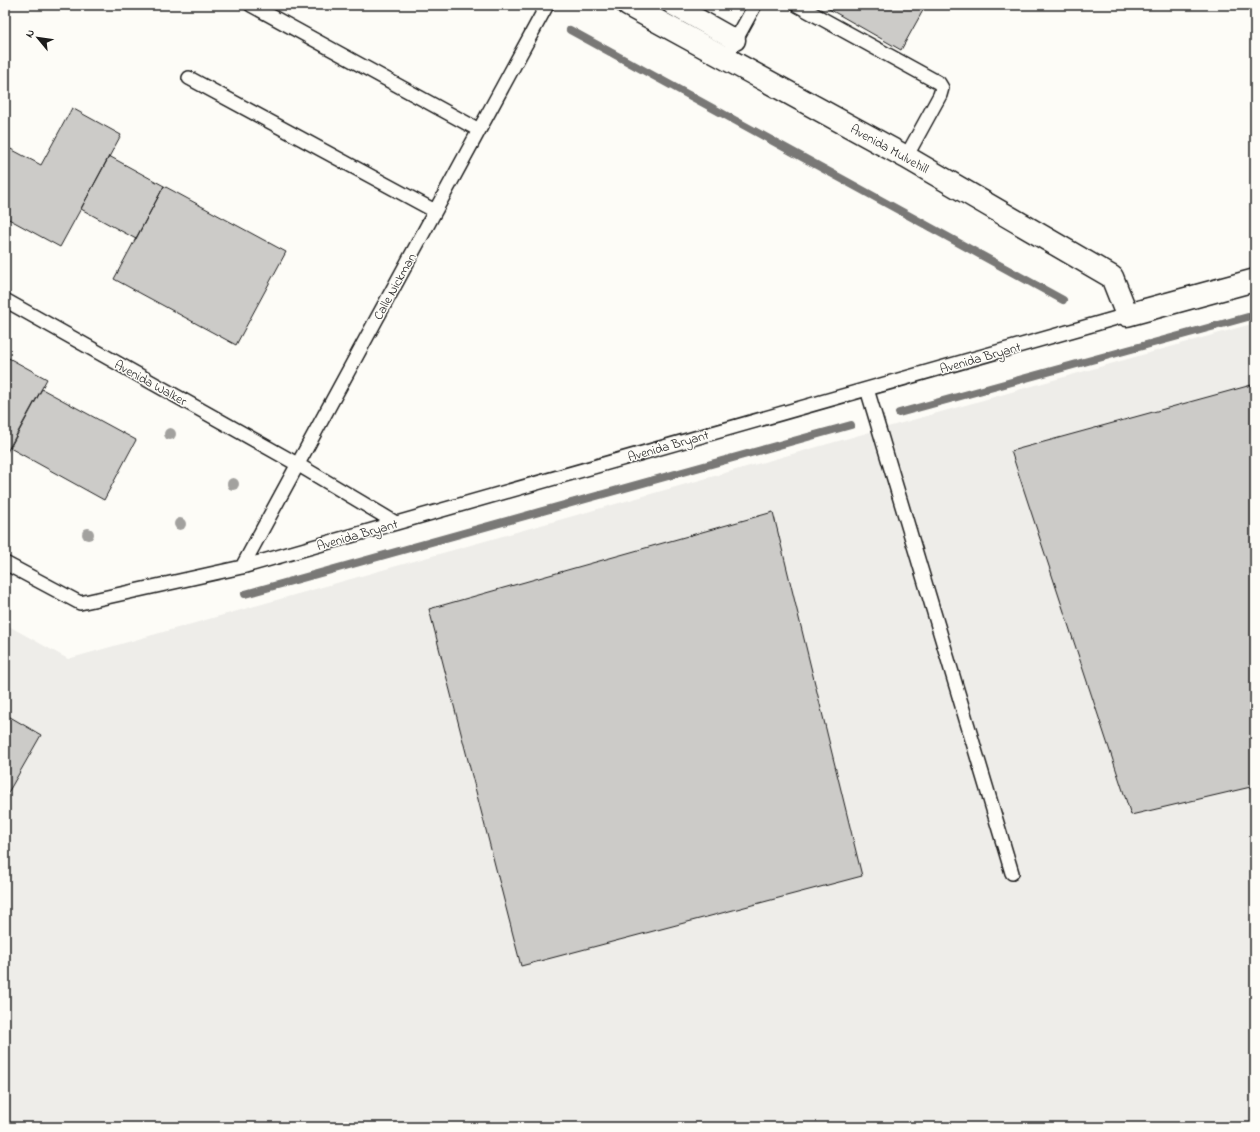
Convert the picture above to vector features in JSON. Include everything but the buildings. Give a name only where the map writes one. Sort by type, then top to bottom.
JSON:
[{"type":"street","name":"Avenida Mulvehill","points":[[628,5],[730,49],[906,157],[1112,277],[1127,315]]},
{"type":"street","points":[[673,5],[730,49]]},
{"type":"street","name":"Avenida Bryant","points":[[1127,315],[1255,280]]},
{"type":"lane","points":[[251,5],[479,130]]},
{"type":"lane","name":"Calle Nickman","points":[[242,567],[547,5]]},
{"type":"lane","points":[[730,49],[755,5]]},
{"type":"lane","points":[[797,5],[938,83],[942,88],[940,95],[906,157]]},
{"type":"lane","points":[[189,78],[435,211]]},
{"type":"lane","name":"Avenida Walker","points":[[5,300],[297,464],[396,523]]},
{"type":"lane","name":"Avenida Bryant","points":[[5,563],[80,603],[242,567],[1127,315]]},
{"type":"lane","points":[[867,389],[1012,873]]},
{"type":"shaded area","points":[[1255,323],[1255,1127],[5,1127],[5,624],[68,659]]},
{"type":"waterway","points":[[570,30],[1063,300]]},
{"type":"waterway","points":[[899,413],[1255,315]]},
{"type":"waterway","points":[[245,594],[851,425]]}]
